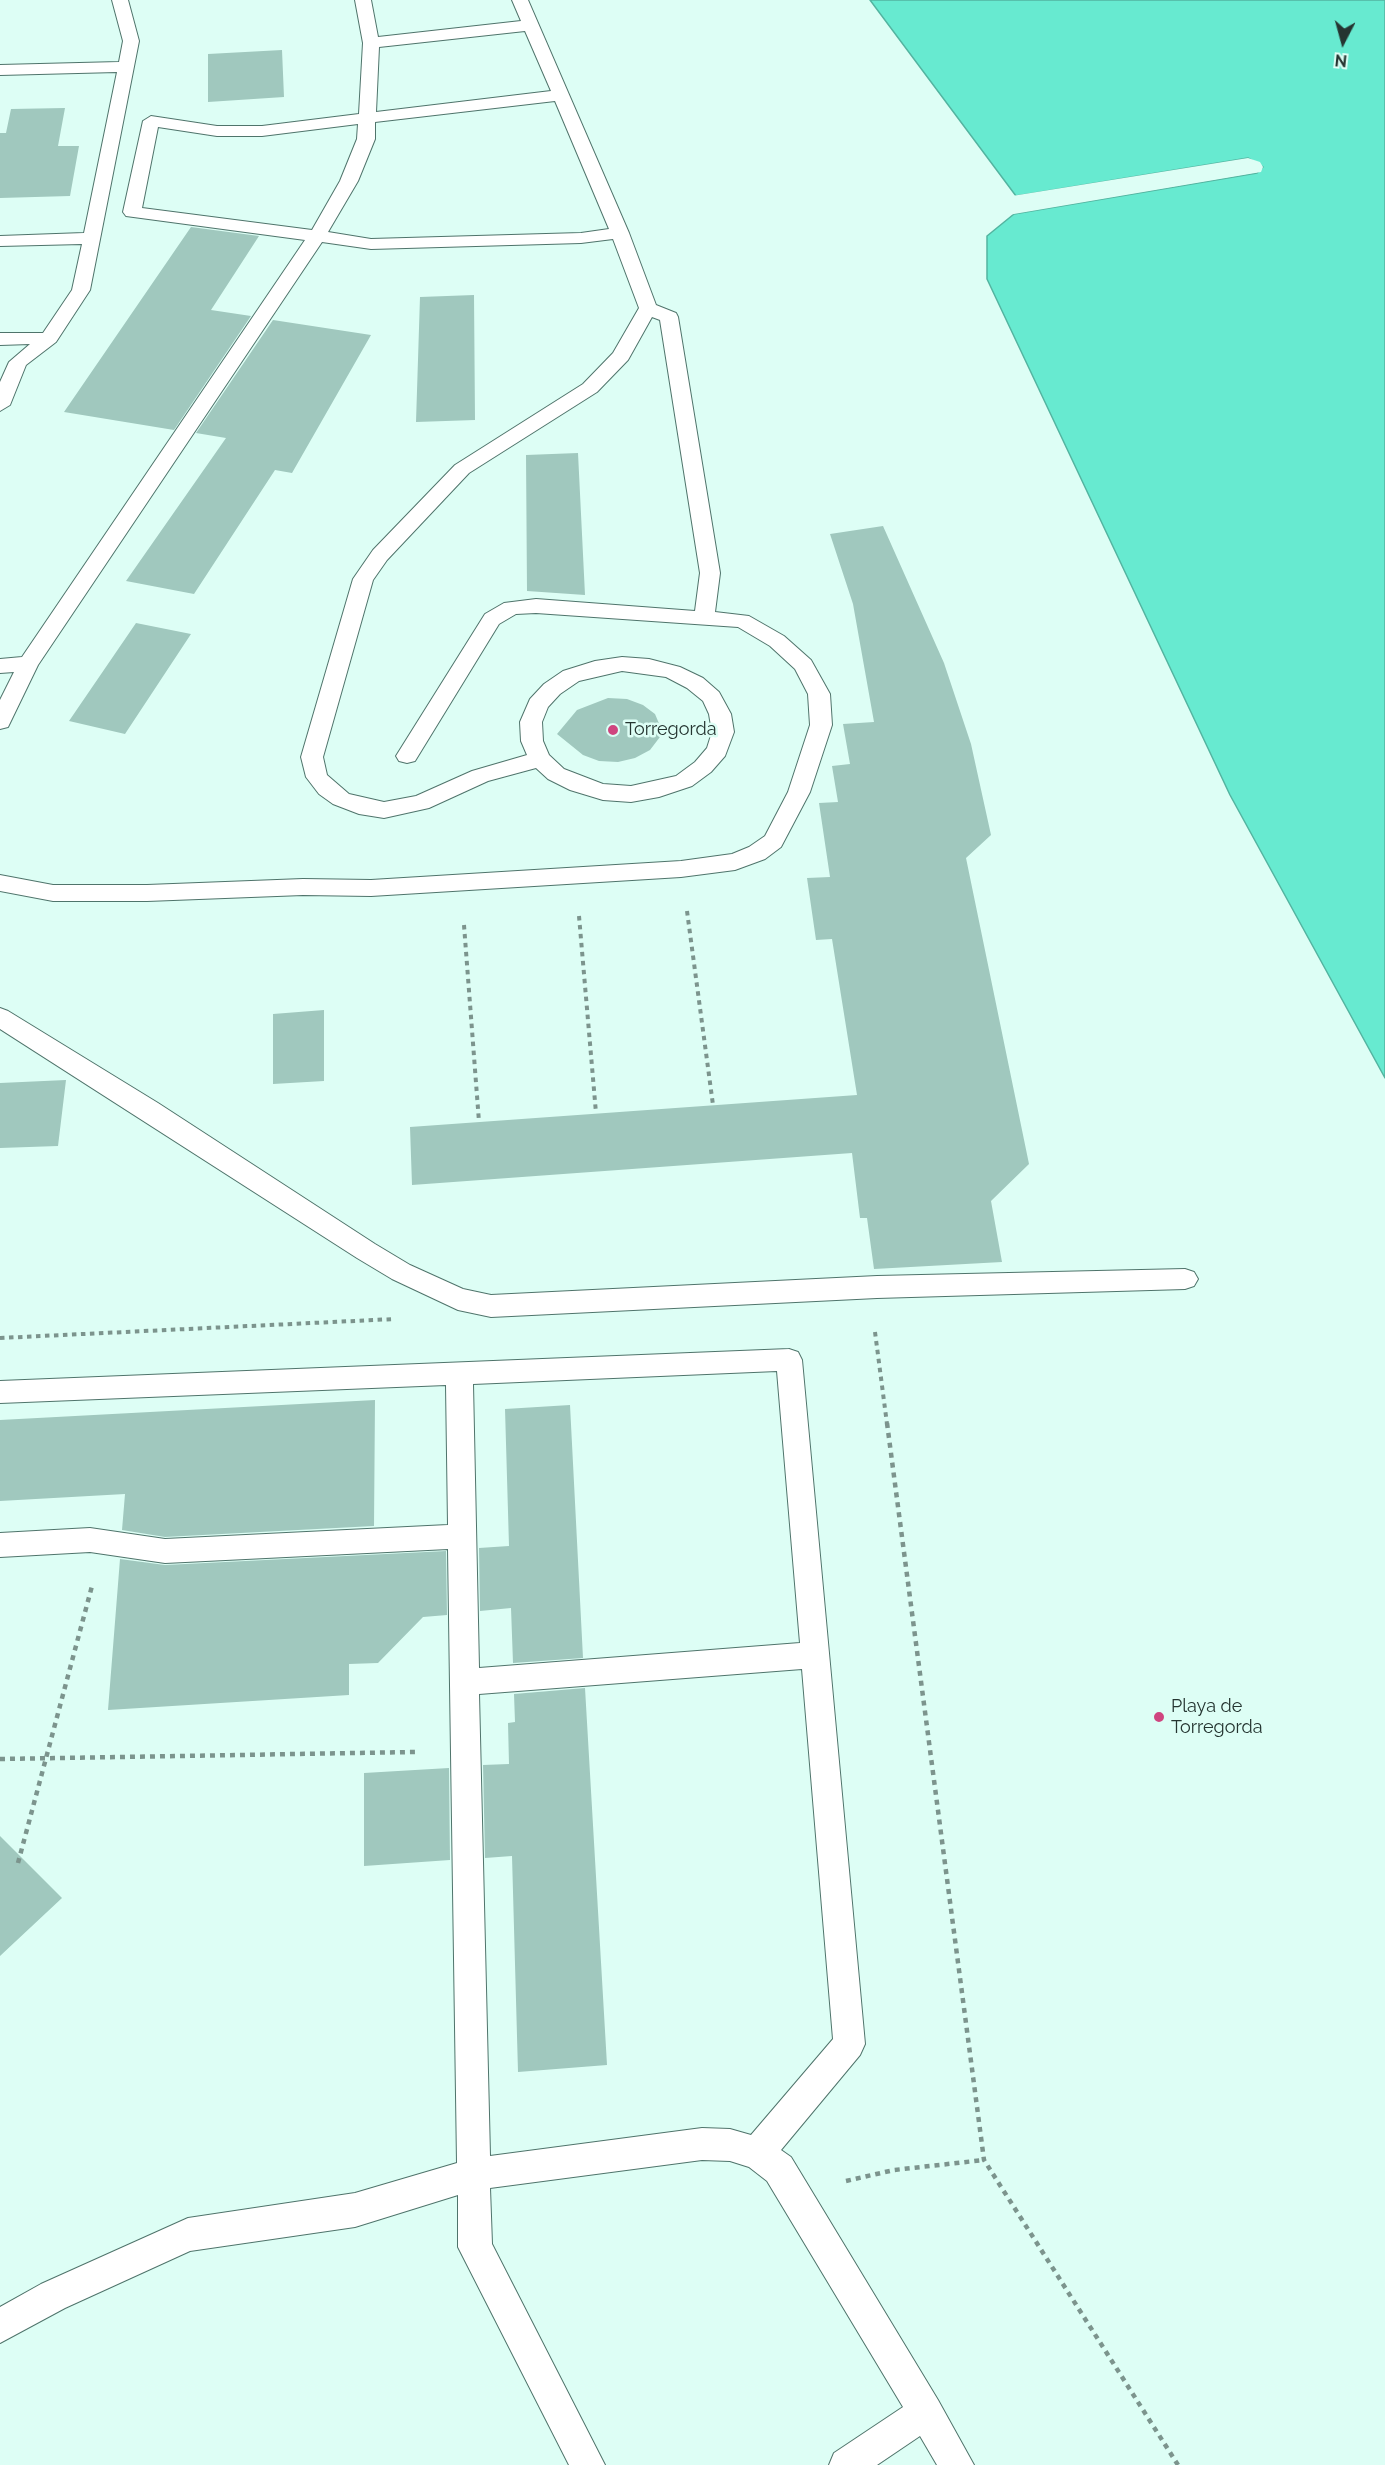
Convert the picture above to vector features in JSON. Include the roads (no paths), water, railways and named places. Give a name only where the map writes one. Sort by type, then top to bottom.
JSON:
[{"type":"lane","points":[[120,0],[126,15],[131,41],[126,68],[134,118],[132,212],[370,244],[581,238],[620,232]]},
{"type":"lane","points":[[0,722],[28,664],[317,236],[349,181],[366,139],[371,43],[363,0]]},
{"type":"lane","points":[[520,0],[620,232],[640,281],[648,308],[621,356],[590,388],[462,469],[380,555],[363,579],[312,757],[318,777],[327,789],[341,799],[359,806],[384,810],[421,803],[480,776],[540,759]]},
{"type":"lane","points":[[371,43],[531,25]]},
{"type":"lane","points":[[0,70],[126,68]]},
{"type":"lane","points":[[134,118],[217,131],[262,131],[561,95]]},
{"type":"lane","points":[[0,405],[18,363],[49,338],[81,291],[92,238],[134,118]]},
{"type":"lane","points":[[0,241],[92,238]]},
{"type":"lane","points":[[648,308],[669,317],[710,573],[704,619]]},
{"type":"lane","points":[[0,339],[49,338]]},
{"type":"lane","points":[[0,883],[53,893],[147,893],[303,887],[371,888],[575,873],[681,869],[735,862],[757,853],[773,841],[799,792],[820,726],[819,694],[804,665],[777,640],[742,621],[536,606],[511,608],[492,619],[407,756]]},
{"type":"lane","points":[[0,666],[28,664]]},
{"type":"lane","points":[[622,664],[649,666],[674,672],[695,683],[711,697],[720,714],[723,732],[717,750],[703,767],[684,781],[659,789],[632,794],[603,792],[563,778],[540,759],[532,741],[531,722],[538,704],[552,689],[571,676],[595,668],[622,664]]},
{"type":"lane","points":[[0,1017],[149,1110],[366,1251],[401,1272],[458,1299],[491,1306],[865,1288],[1185,1279]]},
{"type":"lane","points":[[0,1392],[789,1360],[849,2044],[757,2153]]},
{"type":"lane","points":[[459,1374],[475,2247],[588,2465]]},
{"type":"lane","points":[[0,1545],[104,1541],[165,1551],[462,1536]]},
{"type":"lane","points":[[464,1682],[815,1655]]},
{"type":"lane","points":[[0,2326],[52,2296],[188,2235],[355,2210],[474,2174],[702,2144],[730,2145],[757,2153],[779,2169],[796,2193],[957,2465]]},
{"type":"lane","points":[[846,2465],[926,2412]]},
{"type":"place","name":"Torregorda","points":[[613,730]]},
{"type":"place","name":"Playa de Torregorda","points":[[1159,1717]]}]
